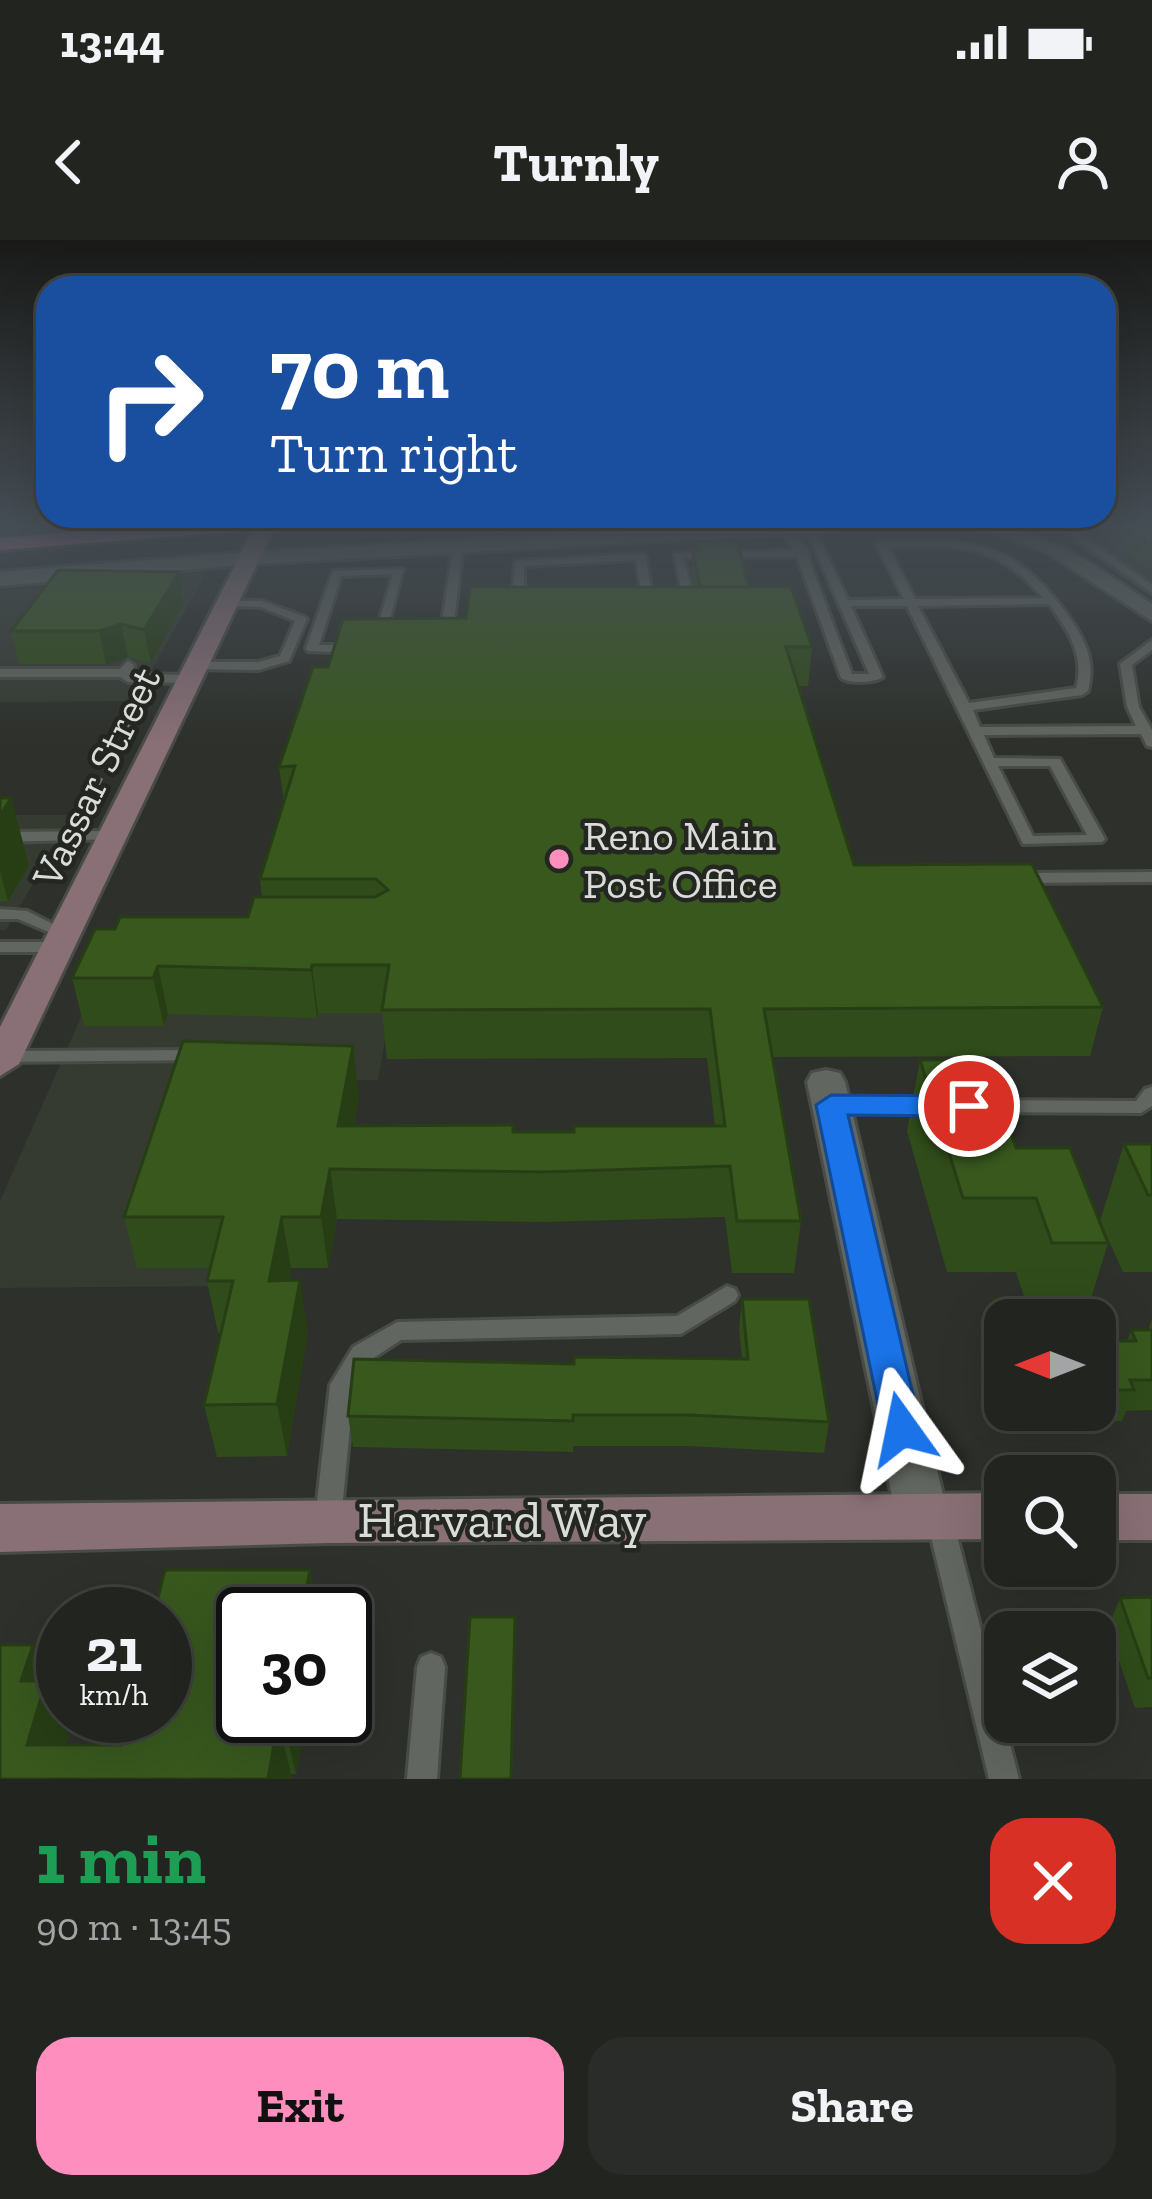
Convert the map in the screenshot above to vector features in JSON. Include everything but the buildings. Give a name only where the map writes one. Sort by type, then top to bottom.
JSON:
[{"type":"street","name":"Vassar Street","points":[[2,1060],[232,598]]},
{"type":"street","points":[[829,1094],[930,1516]]},
{"type":"street","name":"Harvard Way","points":[[0,1528],[328,1520],[984,1516]]},
{"type":"street","points":[[1116,1516],[1152,1517]]},
{"type":"lane","points":[[329,598],[312,648],[399,650]]},
{"type":"lane","points":[[377,649],[392,598]]},
{"type":"lane","points":[[443,650],[452,598]]},
{"type":"lane","points":[[518,616],[519,598]]},
{"type":"lane","points":[[630,616],[651,616],[648,598]]},
{"type":"lane","points":[[686,598],[690,616],[712,616]]},
{"type":"lane","points":[[818,598],[848,678],[877,677],[842,598]]},
{"type":"lane","points":[[908,598],[964,707],[988,762],[1028,841],[1097,839],[1055,762],[988,762]]},
{"type":"lane","points":[[964,707],[1082,691],[1089,671],[1083,644],[1049,598]]},
{"type":"lane","points":[[844,603],[1052,601]]},
{"type":"lane","points":[[0,669],[126,668],[138,679],[259,666],[285,658],[301,619],[262,604],[229,604]]},
{"type":"lane","points":[[450,616],[473,616]]},
{"type":"lane","points":[[496,616],[540,616]]},
{"type":"lane","points":[[801,616],[823,616]]},
{"type":"lane","points":[[975,731],[1148,736],[1133,707],[1126,664],[1152,644]]},
{"type":"lane","points":[[0,669],[12,651]]},
{"type":"lane","points":[[0,837],[113,836]]},
{"type":"lane","points":[[997,878],[1152,878]]},
{"type":"lane","points":[[0,914],[21,914],[62,940]]},
{"type":"lane","points":[[0,947],[62,940]]},
{"type":"lane","points":[[2,1060],[219,1056]]},
{"type":"lane","points":[[829,1094],[1141,1107],[1152,1093]]},
{"type":"lane","points":[[328,1520],[343,1385],[361,1354],[398,1331],[681,1325],[727,1295]]},
{"type":"lane","points":[[930,1516],[1004,1779]]},
{"type":"lane","points":[[422,1779],[431,1667]]},
{"type":"path","points":[[82,813],[136,715]]},
{"type":"shaded area","points":[[0,598],[192,598],[134,701],[0,702]]},
{"type":"shaded area","points":[[0,815],[73,815],[6,930],[0,930]]},
{"type":"shaded area","points":[[400,955],[378,1080],[288,1080],[229,1286],[0,1288],[0,1201],[107,958]]},
{"type":"place","name":"Reno Main Post Office","points":[[559,859]]},
{"type":"route","points":[[902,1429],[831,1105],[969,1106]]}]
